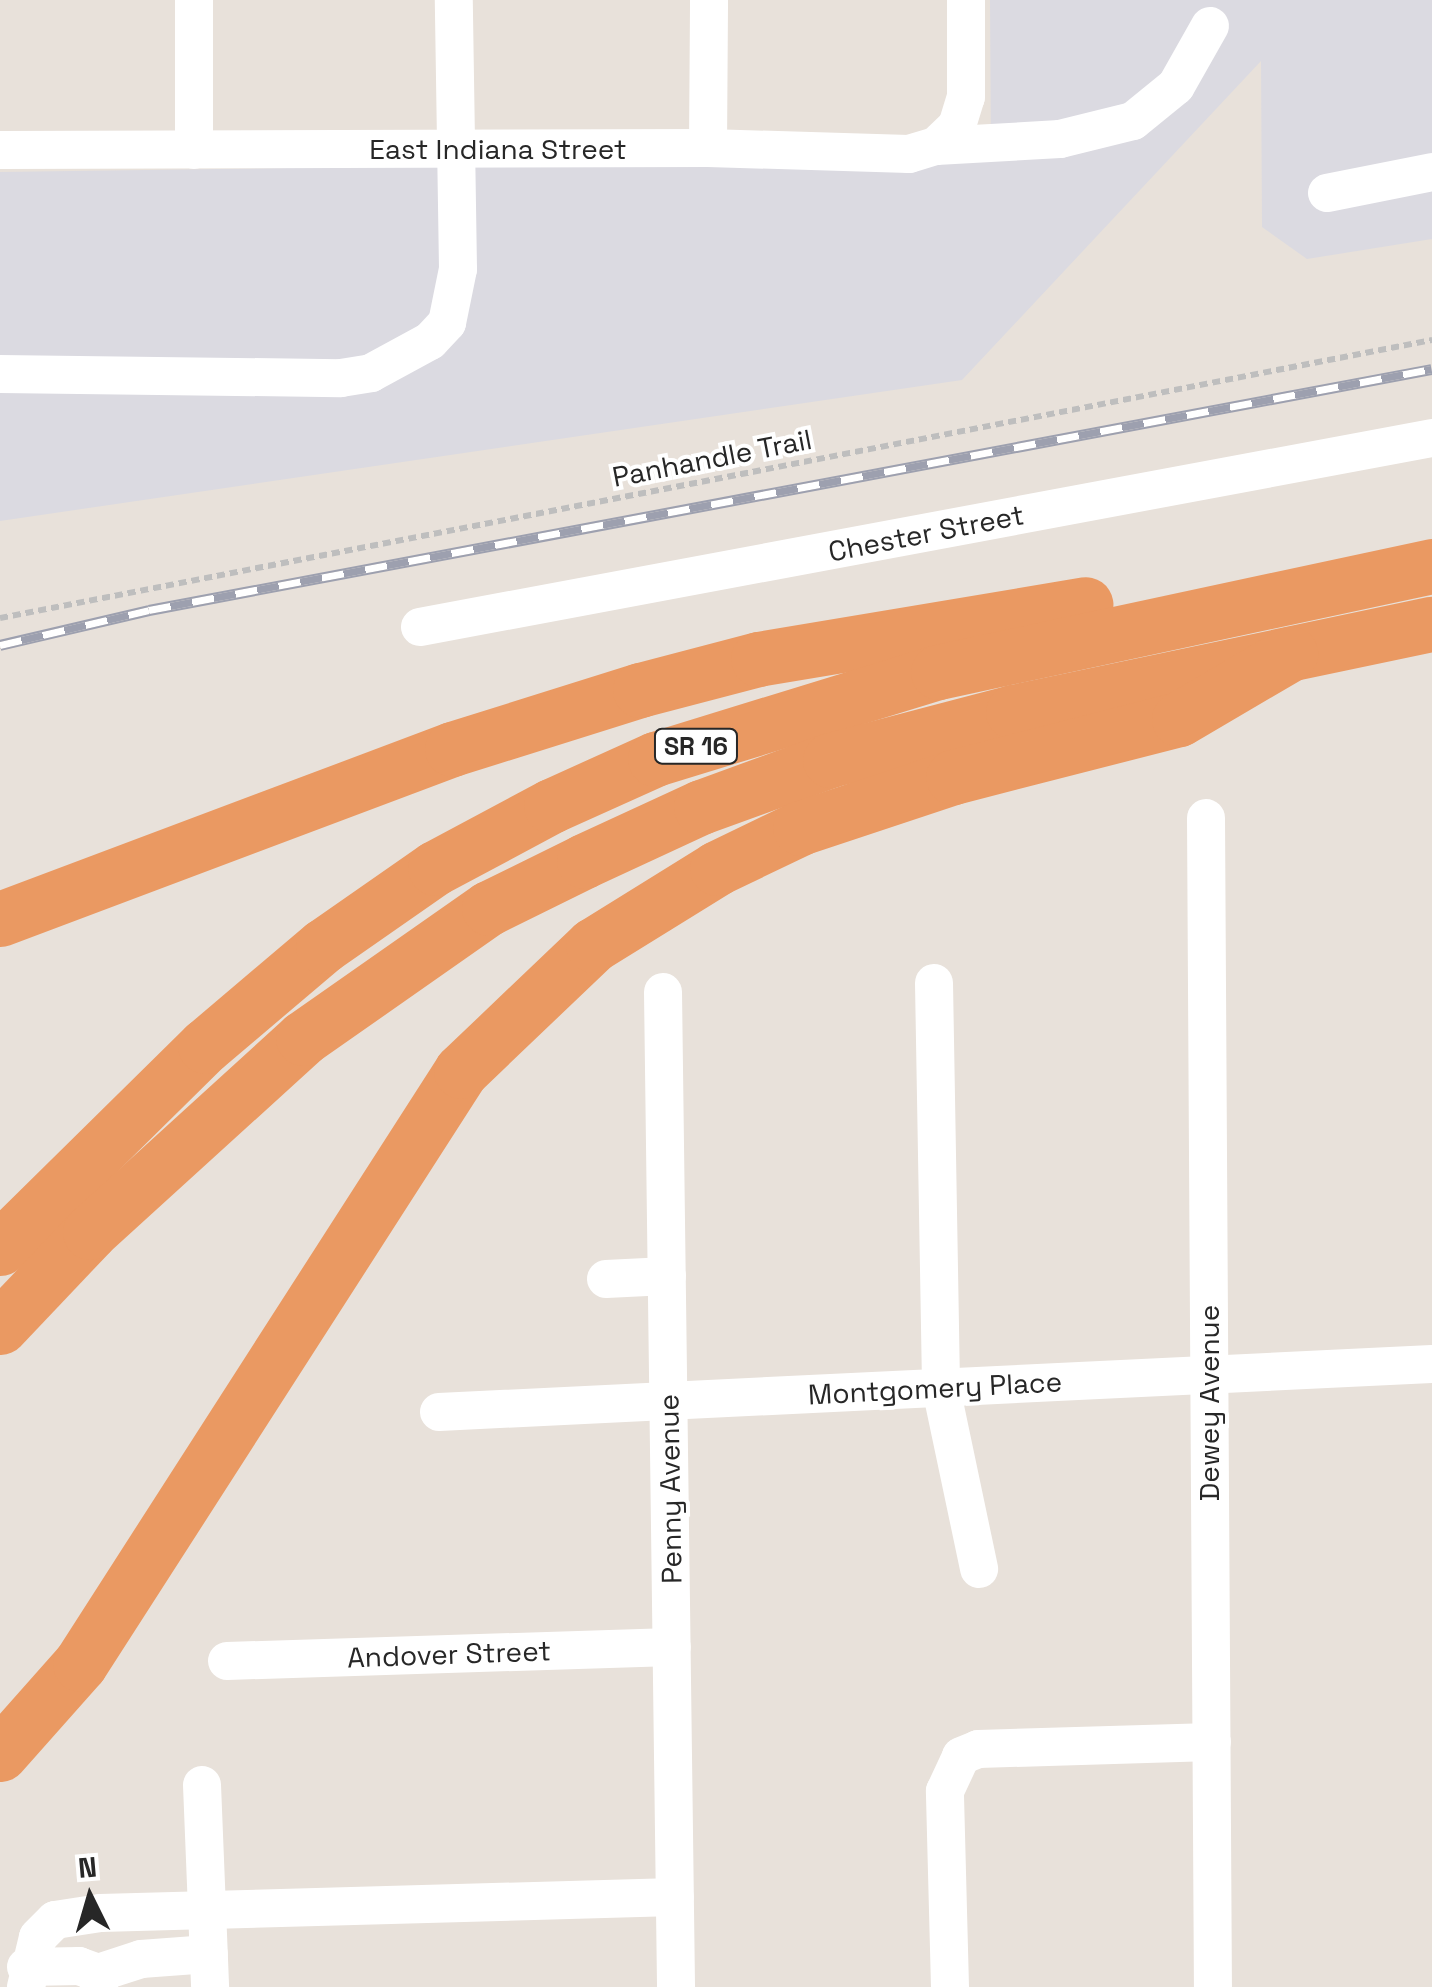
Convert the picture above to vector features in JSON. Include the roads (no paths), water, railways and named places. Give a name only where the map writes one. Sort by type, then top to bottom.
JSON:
[{"type":"highway","points":[[0,919],[452,749],[758,658],[1432,538]]},
{"type":"highway","name":"SR 16","points":[[0,1248],[76,1168],[323,946],[435,868],[638,767],[938,672],[1432,566]]},
{"type":"highway","name":"SR 16","points":[[0,1327],[90,1232],[303,1038],[489,908],[584,861],[701,807],[830,760],[1013,712],[1432,624]]},
{"type":"highway","points":[[0,1754],[80,1664],[461,1071],[593,945],[717,868],[800,828],[953,777],[1180,719],[1290,654]]},
{"type":"street","points":[[194,0],[194,150]]},
{"type":"street","points":[[0,374],[356,375],[430,340],[447,323],[458,269],[454,0]]},
{"type":"street","points":[[708,148],[709,0]]},
{"type":"street","points":[[936,146],[957,126],[966,98],[966,0]]},
{"type":"street","name":"East Indiana Street","points":[[0,150],[708,148],[909,154],[936,146],[1060,140],[1133,121],[1176,86],[1210,26]]},
{"type":"street","points":[[1327,193],[1432,172]]},
{"type":"street","name":"Chester Street","points":[[420,627],[1432,438]]},
{"type":"street","name":"Dewey Avenue","points":[[1206,818],[1213,1987]]},
{"type":"street","points":[[934,982],[941,1388],[979,1569]]},
{"type":"street","name":"Penny Avenue","points":[[663,992],[676,1987]]},
{"type":"street","points":[[606,1278],[667,1276]]},
{"type":"street","name":"Montgomery Place","points":[[439,1412],[1432,1364]]},
{"type":"street","name":"Andover Street","points":[[226,1661],[672,1647]]},
{"type":"street","points":[[950,1987],[945,1791],[961,1756],[978,1749],[1212,1742]]},
{"type":"street","points":[[202,1785],[207,1905],[210,1970],[141,1959],[98,1980],[79,1966],[26,1977],[38,1937],[55,1920],[207,1905],[675,1897]]},
{"type":"railway","points":[[0,645],[149,610],[1432,369]]}]
